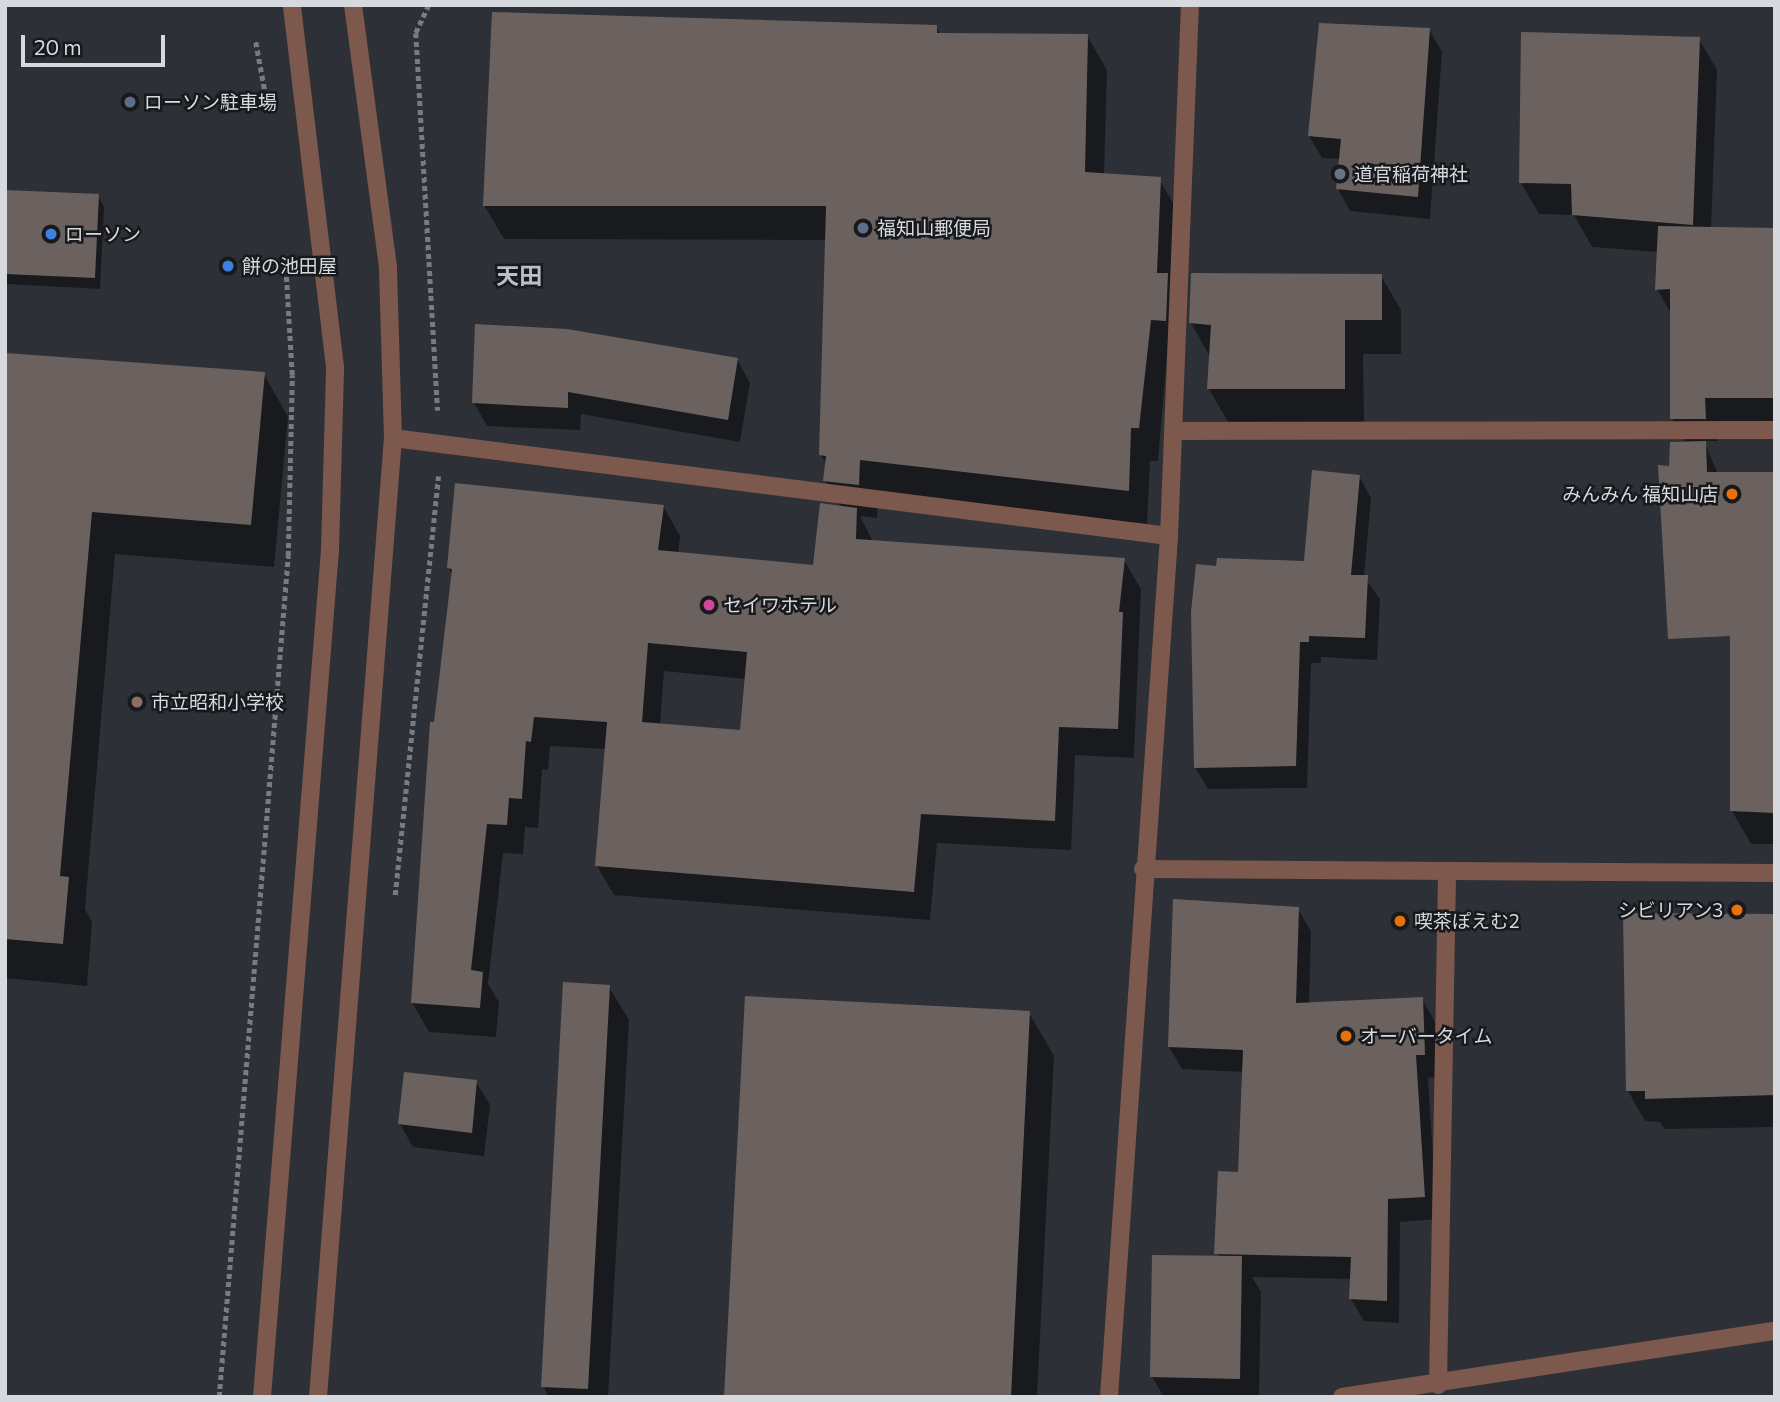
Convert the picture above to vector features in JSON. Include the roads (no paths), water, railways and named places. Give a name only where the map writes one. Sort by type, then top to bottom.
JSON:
[{"type":"street","points":[[262,1397],[330,550],[335,367],[292,5]]},
{"type":"street","points":[[318,1397],[393,438],[388,267],[353,5]]},
{"type":"street","points":[[1109,1397],[1143,869],[1169,536],[1190,5]]},
{"type":"street","points":[[1174,431],[1775,430]]},
{"type":"street","points":[[393,438],[1169,536]]},
{"type":"street","points":[[1143,869],[1775,873]]},
{"type":"street","points":[[1438,1385],[1447,872]]},
{"type":"street","points":[[1342,1397],[1438,1385],[1775,1331]]},
{"type":"place","name":"ローソン駐車場","points":[[130,102]]},
{"type":"place","name":"道官稲荷神社","points":[[1340,174]]},
{"type":"place","name":"福知山郵便局","points":[[863,228]]},
{"type":"place","name":"ローソン","points":[[51,234]]},
{"type":"place","name":"餅の池田屋","points":[[228,266]]},
{"type":"place","name":"みんみん 福知山店","points":[[1732,494]]},
{"type":"place","name":"セイワホテル","points":[[709,605]]},
{"type":"place","name":"市立昭和小学校","points":[[137,702]]},
{"type":"place","name":"シビリアン3","points":[[1737,910]]},
{"type":"place","name":"喫茶ぽえむ2","points":[[1400,921]]},
{"type":"place","name":"オーバータイム","points":[[1346,1036]]},
{"type":"district","name":"天田","points":[[519,275]]}]
